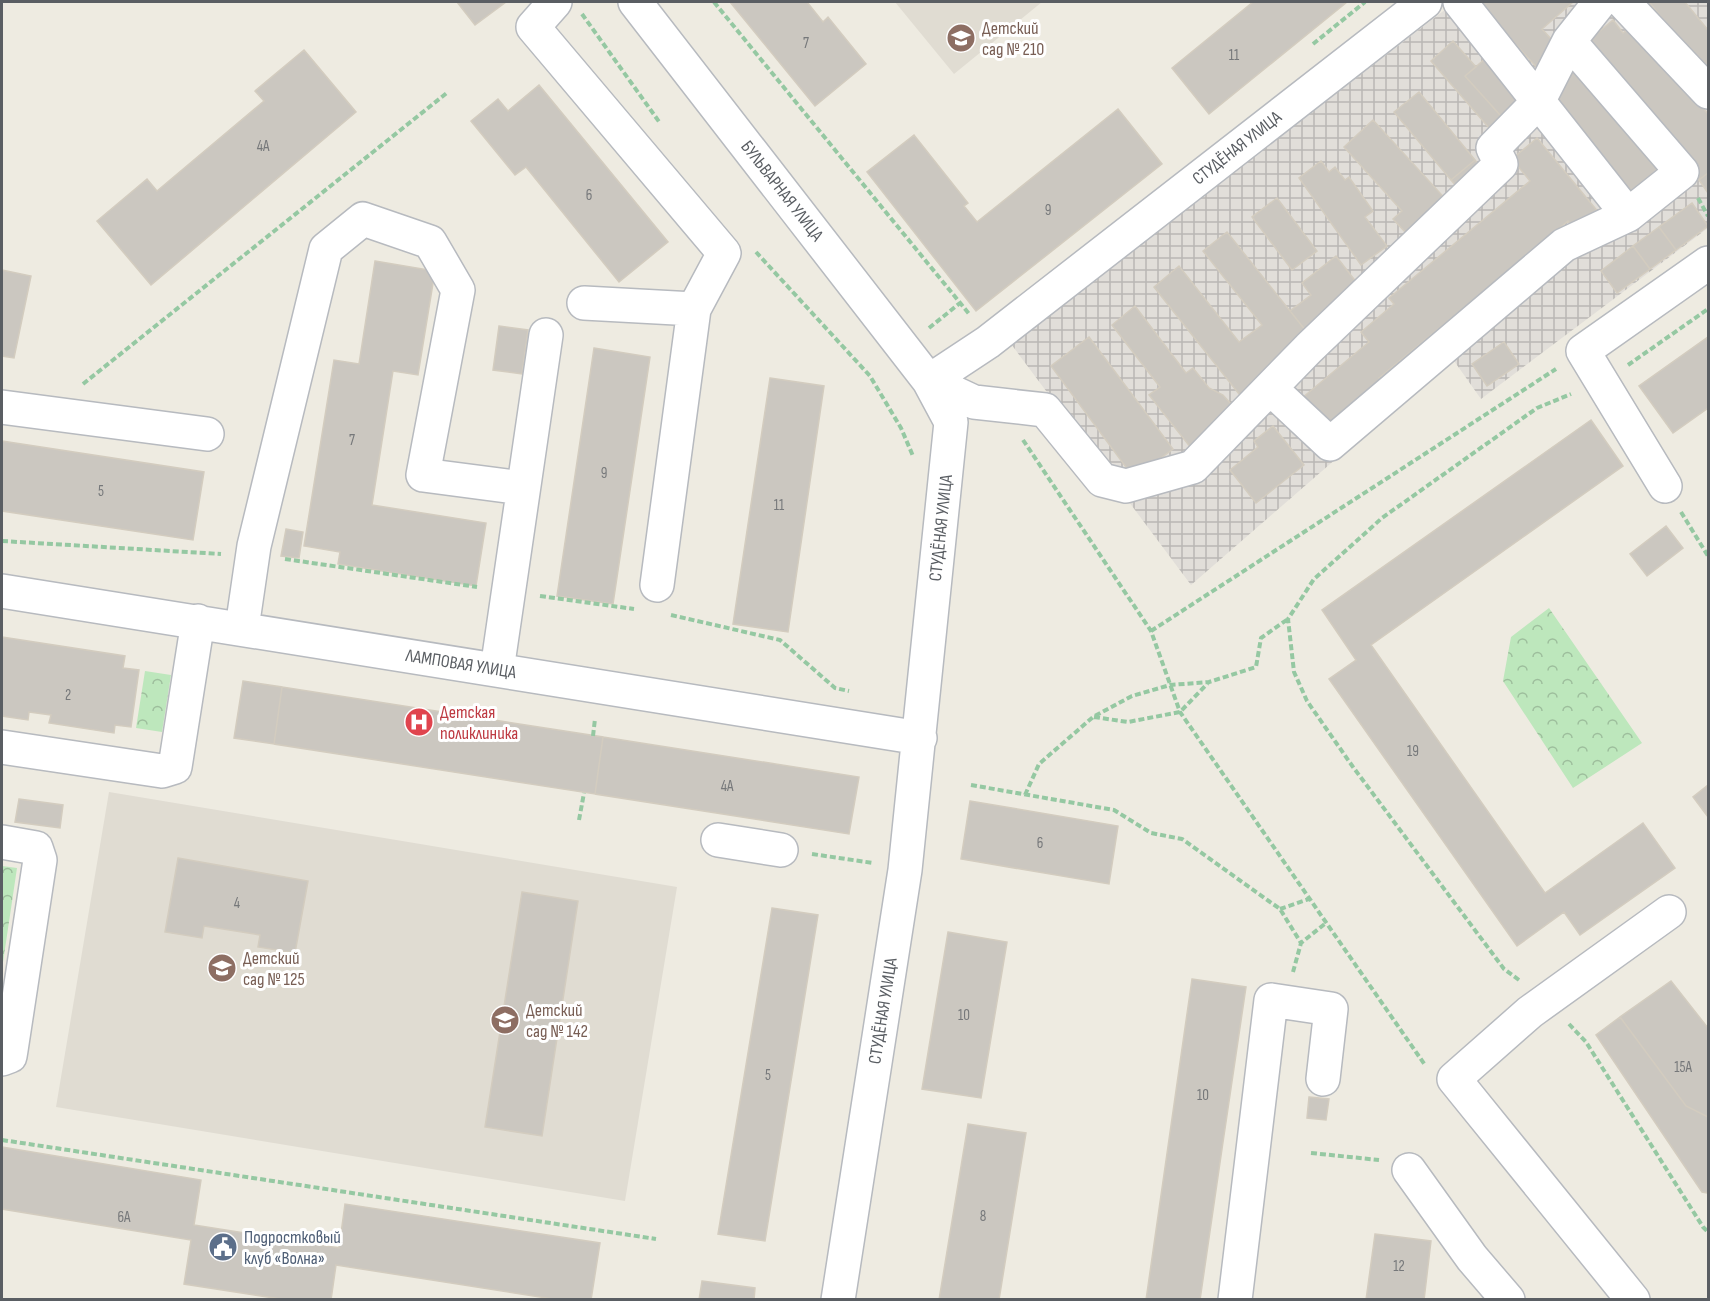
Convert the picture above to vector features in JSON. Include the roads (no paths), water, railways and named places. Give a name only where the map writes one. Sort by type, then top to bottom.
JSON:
[{"type":"street","name":"БУЛЬВАРНАЯ УЛИЦА","points":[[635,2],[929,381]]},
{"type":"street","name":"СТУДЁНАЯ УЛИЦА","points":[[838,1299],[905,870],[920,738],[951,422],[929,381],[988,342],[1425,2]]},
{"type":"street","points":[[1460,2],[1628,215]]},
{"type":"street","points":[[929,381],[974,402],[1045,410],[1102,480],[1126,486],[1193,467],[1270,388],[1501,164],[1493,148],[1538,102],[1569,41],[1600,2]]},
{"type":"street","points":[[1623,2],[1708,92]]},
{"type":"street","points":[[568,6],[533,27],[724,253],[694,309],[654,603]]},
{"type":"street","points":[[1270,388],[1330,444],[1564,245],[1628,215],[1682,172],[1569,41]]},
{"type":"street","points":[[242,628],[252,556],[326,249],[363,219],[430,242],[458,290],[423,475],[523,488]]},
{"type":"street","points":[[1665,486],[1583,351],[1708,263]]},
{"type":"street","points":[[584,303],[694,309]]},
{"type":"street","points":[[497,670],[546,335]]},
{"type":"street","points":[[2,407],[207,434]]},
{"type":"street","name":"ЛАМПОВАЯ УЛИЦА","points":[[2,591],[920,738]]},
{"type":"street","points":[[2,747],[169,771],[177,762],[198,621]]},
{"type":"street","points":[[718,840],[781,850]]},
{"type":"street","points":[[2,842],[36,848],[40,860],[10,1056],[2,1059]]},
{"type":"street","points":[[1633,1299],[1454,1079],[1547,1000],[1669,912]]},
{"type":"street","points":[[1235,1299],[1271,1000],[1331,1010],[1323,1079]]},
{"type":"street","points":[[1398,1165],[1493,1292]]},
{"type":"place","name":"Детский сад № 210","points":[[961,38]]},
{"type":"place","name":"Детская поликлиника","points":[[419,722]]},
{"type":"place","name":"Детский сад № 125","points":[[222,968]]},
{"type":"place","name":"Детский сад № 142","points":[[505,1020]]},
{"type":"place","name":"Подростковый клуб «Волна»","points":[[223,1247]]}]
